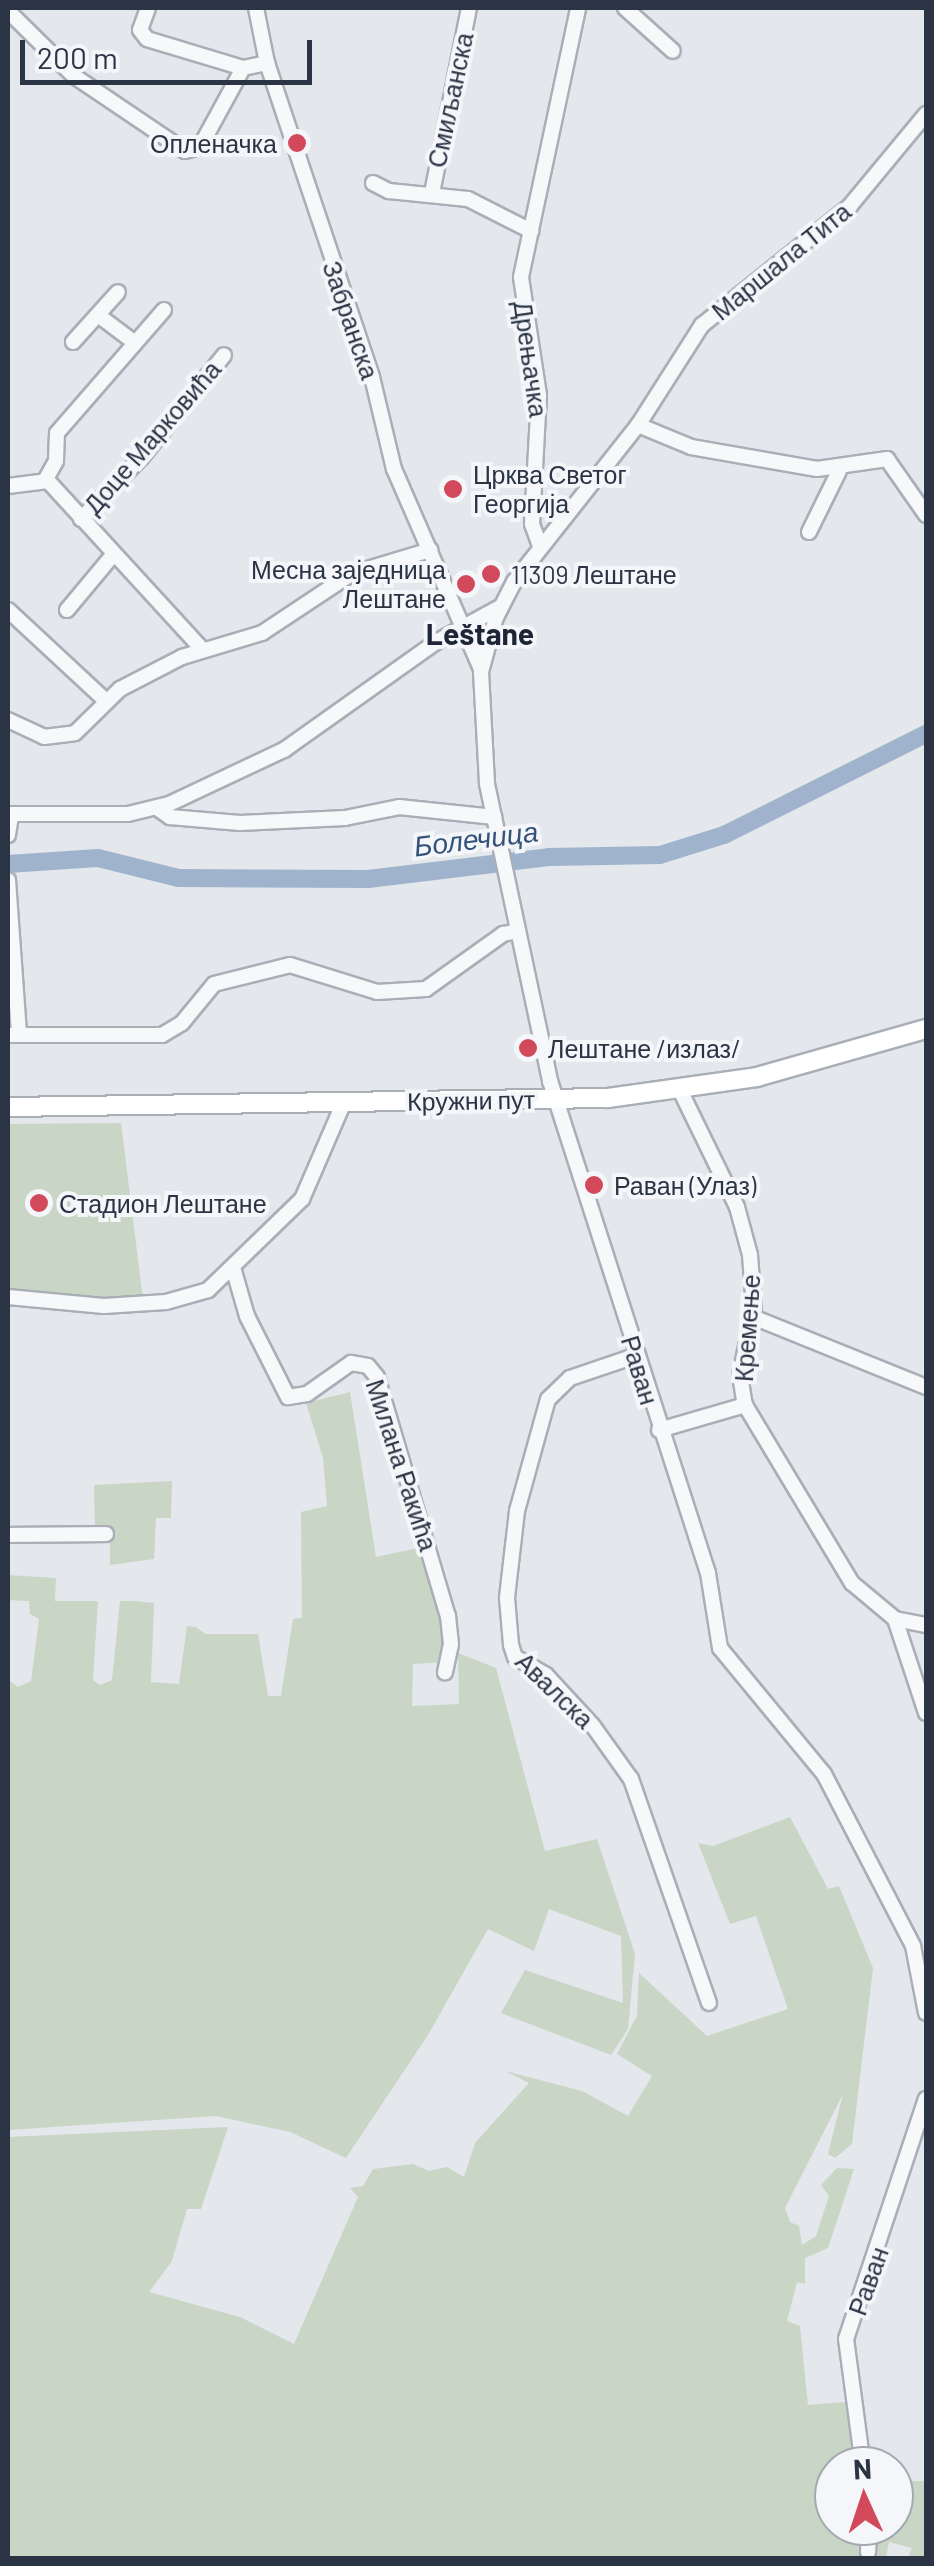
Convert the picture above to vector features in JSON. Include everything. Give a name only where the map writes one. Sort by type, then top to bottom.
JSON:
[{"type":"main road","name":"Кружни пут","points":[[8,1107],[555,1098],[680,1090],[794,1068],[926,1029]]},
{"type":"street","points":[[148,8],[140,30],[147,39],[243,68],[267,64]]},
{"type":"street","name":"Забранска","points":[[256,8],[267,64],[372,377],[394,470],[463,626]]},
{"type":"street","name":"Смиљанска","points":[[432,193],[469,8]]},
{"type":"street","name":"Дрењачка","points":[[540,546],[532,524],[539,395],[521,282],[578,8]]},
{"type":"street","points":[[625,8],[673,51]]},
{"type":"street","points":[[8,12],[74,76],[186,151],[200,147],[243,68]]},
{"type":"street","name":"Маршала Тита","points":[[501,606],[540,546],[638,424],[702,325],[850,206],[926,114]]},
{"type":"street","points":[[374,183],[389,192],[432,193],[476,202],[531,231]]},
{"type":"street","points":[[73,342],[118,292]]},
{"type":"street","points":[[8,486],[46,479],[56,462],[57,433],[164,310]]},
{"type":"street","points":[[98,315],[135,343]]},
{"type":"street","name":"Доце Марковића","points":[[81,519],[140,458],[224,355]]},
{"type":"street","points":[[638,424],[712,452],[839,471],[873,460],[893,461],[926,515]]},
{"type":"street","points":[[809,532],[839,471]]},
{"type":"street","points":[[46,479],[112,556],[202,648]]},
{"type":"street","points":[[8,720],[39,736],[62,736],[82,730],[106,701],[202,648],[262,633],[346,576],[430,550]]},
{"type":"street","points":[[67,610],[112,556]]},
{"type":"street","points":[[8,836],[9,814],[157,808],[284,750],[463,626],[501,606]]},
{"type":"street","name":"Раван","points":[[481,672],[501,606]]},
{"type":"street","points":[[8,610],[106,701]]},
{"type":"street","name":"Раван","points":[[463,626],[481,672],[494,817],[555,1098],[717,1604],[720,1648],[824,1774],[920,1943],[926,2014]]},
{"type":"street","points":[[157,808],[170,817],[240,822],[346,818],[399,806],[494,817]]},
{"type":"street","points":[[8,884],[13,1034],[162,1034],[182,1022],[214,984],[290,965],[377,992],[426,988],[503,934],[518,931]]},
{"type":"street","name":"Кремење","points":[[680,1090],[740,1216],[752,1266],[753,1317],[740,1375],[744,1405],[852,1583],[895,1619],[926,1625]]},
{"type":"street","points":[[8,1298],[69,1305],[166,1302],[208,1290],[234,1272],[302,1199],[344,1102]]},
{"type":"street","name":"Милана Ракића","points":[[234,1272],[248,1316],[288,1397],[307,1394],[350,1363],[368,1366],[378,1377],[448,1616],[445,1672]]},
{"type":"street","points":[[753,1317],[926,1386]]},
{"type":"street","name":"Авалска","points":[[635,1356],[570,1378],[548,1399],[517,1511],[509,1630],[515,1657],[546,1675],[631,1779],[709,2003]]},
{"type":"street","points":[[659,1430],[744,1405]]},
{"type":"street","points":[[8,1534],[106,1534]]},
{"type":"street","points":[[895,1619],[926,1712]]},
{"type":"street","name":"Раван","points":[[860,2446],[846,2339],[926,2100]]},
{"type":"street","points":[[868,2546],[868,2552]]},
{"type":"green space","points":[[121,1123],[143,1300],[8,1293],[8,1124]]},
{"type":"green space","points":[[350,1392],[376,1557],[427,1546],[445,1617],[445,1662],[413,1664],[412,1706],[459,1704],[458,1653],[496,1668],[545,1851],[597,1839],[635,1954],[628,2029],[611,2055],[501,2013],[525,1970],[623,2003],[621,1936],[549,1909],[534,1951],[488,1929],[428,2035],[346,2158],[290,2132],[216,2116],[8,2130],[8,1680],[18,1687],[31,1681],[39,1619],[30,1614],[29,1601],[8,1600],[8,1575],[56,1578],[55,1601],[98,1601],[93,1680],[100,1685],[112,1680],[120,1601],[133,1601],[154,1603],[151,1682],[179,1684],[187,1626],[205,1634],[258,1634],[268,1696],[281,1696],[293,1619],[302,1618],[301,1512],[327,1506],[323,1458],[306,1403]]},
{"type":"green space","points":[[172,1481],[171,1518],[156,1518],[154,1559],[110,1565],[110,1529],[95,1530],[94,1485]]},
{"type":"green space","points":[[790,1817],[828,1889],[839,1886],[873,1968],[852,2144],[835,2158],[828,2154],[843,2094],[785,2208],[790,2222],[799,2226],[802,2245],[816,2236],[829,2196],[821,2185],[837,2168],[854,2169],[828,2248],[805,2258],[805,2284],[797,2282],[787,2321],[800,2326],[808,2405],[846,2402],[855,2446],[814,2446],[814,2546],[864,2546],[862,2558],[8,2558],[8,2137],[228,2127],[201,2209],[187,2209],[172,2261],[149,2292],[240,2317],[294,2344],[358,2197],[350,2188],[363,2186],[373,2169],[413,2164],[429,2171],[447,2167],[464,2177],[475,2143],[529,2083],[505,2071],[582,2091],[628,2116],[652,2076],[617,2054],[637,2016],[639,1973],[707,2036],[788,2009],[756,1916],[730,1924],[698,1843],[713,1846]]},
{"type":"green space","points":[[914,2481],[926,2481],[926,2558],[908,2558],[912,2548],[904,2546],[914,2546]]},
{"type":"green space","points":[[871,2546],[888,2546],[886,2558],[869,2558]]},
{"type":"waterway","name":"Болечица","points":[[8,864],[98,858],[178,878],[368,879],[549,857],[660,855],[724,835],[926,734]]},
{"type":"place","name":"Опленачка","points":[[297,143]]},
{"type":"place","name":"Црква Светог Георгија","points":[[453,489]]},
{"type":"place","name":"11309 Лештане","points":[[491,574]]},
{"type":"place","name":"Месна заједница Лештане","points":[[466,584]]},
{"type":"place","name":"Лештане /излаз/","points":[[528,1048]]},
{"type":"place","name":"Раван (Улаз)","points":[[594,1185]]},
{"type":"place","name":"Стадион Лештане","points":[[39,1203]]},
{"type":"district","name":"Leštane","points":[[480,633]]}]
